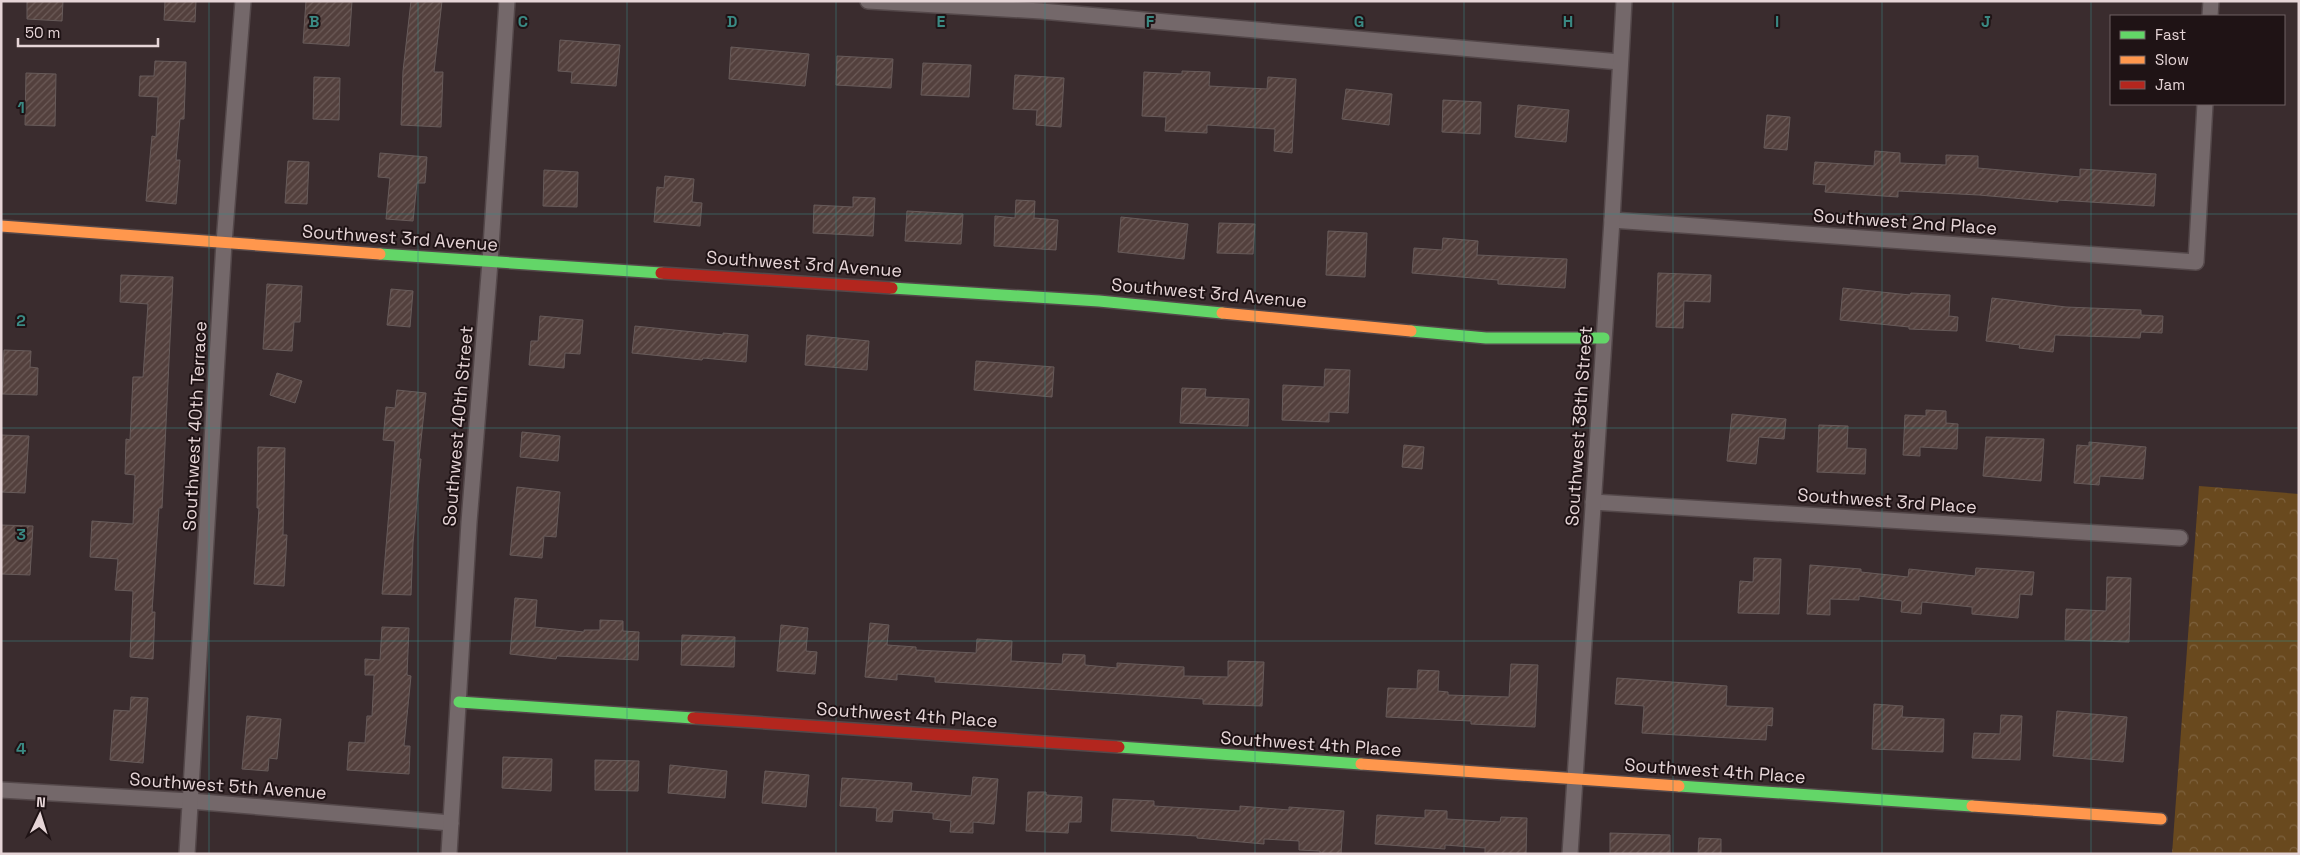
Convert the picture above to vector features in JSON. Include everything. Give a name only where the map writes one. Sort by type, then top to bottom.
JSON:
[{"type":"street","name":"Southwest 40th Terrace","points":[[187,854],[224,242],[243,1]]},
{"type":"street","name":"Southwest 40th Street","points":[[449,854],[469,522],[490,262],[507,1]]},
{"type":"street","points":[[868,1],[1042,11],[1620,62]]},
{"type":"street","name":"Southwest 38th Street","points":[[1570,854],[1612,220],[1624,1]]},
{"type":"street","points":[[2210,1],[2210,15]]},
{"type":"street","name":"Southwest 2nd Place","points":[[1612,220],[2196,262],[2205,105]]},
{"type":"street","name":"Southwest 3rd Avenue","points":[[1,226],[490,262],[1099,301],[1486,338],[1604,338]]},
{"type":"street","name":"Southwest 3rd Place","points":[[1593,502],[2180,538]]},
{"type":"street","name":"Southwest 4th Place","points":[[459,702],[2161,820]]},
{"type":"street","name":"Southwest 5th Avenue","points":[[1,790],[190,801],[451,823]]},
{"type":"green space","points":[[2199,486],[2299,494],[2299,854],[2172,854]]},
{"type":"building","points":[[27,1],[63,1],[62,21],[27,19]]},
{"type":"building","points":[[165,1],[196,1],[195,22],[164,20]]},
{"type":"building","points":[[306,1],[352,1],[349,46],[303,43]]},
{"type":"building","points":[[411,1],[442,1],[434,72],[443,72],[441,127],[401,125],[403,71]]},
{"type":"building","points":[[560,40],[620,45],[616,86],[571,83],[572,72],[558,71]]},
{"type":"building","points":[[731,47],[809,54],[805,86],[729,79]]},
{"type":"building","points":[[837,56],[893,59],[891,88],[836,85]]},
{"type":"building","points":[[155,61],[186,62],[184,119],[180,119],[176,160],[180,160],[176,204],[146,201],[152,136],[156,137],[158,97],[139,96],[140,76],[154,76]]},
{"type":"building","points":[[923,63],[971,65],[969,97],[921,95]]},
{"type":"building","points":[[1182,71],[1210,72],[1209,86],[1267,89],[1268,77],[1296,79],[1292,153],[1274,151],[1275,129],[1207,125],[1207,133],[1165,131],[1166,117],[1142,116],[1144,72],[1182,74]]},
{"type":"building","points":[[26,73],[56,74],[55,126],[25,125]]},
{"type":"building","points":[[1015,75],[1064,78],[1061,127],[1036,125],[1037,110],[1013,109]]},
{"type":"building","points":[[314,77],[340,78],[339,120],[313,119]]},
{"type":"building","points":[[1346,89],[1392,94],[1389,125],[1342,119]]},
{"type":"building","points":[[1443,100],[1481,102],[1480,134],[1442,132]]},
{"type":"building","points":[[1518,105],[1569,110],[1566,142],[1515,137]]},
{"type":"building","points":[[1767,115],[1790,117],[1787,150],[1764,148]]},
{"type":"building","points":[[1875,151],[1900,153],[1900,163],[1946,165],[1946,155],[1978,156],[1978,168],[2080,177],[2080,169],[2156,174],[2154,206],[2058,200],[2058,202],[1979,195],[1898,191],[1898,197],[1825,192],[1826,185],[1813,184],[1815,162],[1874,166]]},
{"type":"building","points":[[380,153],[427,157],[425,183],[417,183],[413,221],[386,219],[390,178],[378,177]]},
{"type":"building","points":[[288,161],[309,162],[307,204],[285,203]]},
{"type":"building","points":[[544,170],[578,172],[577,207],[543,206]]},
{"type":"building","points":[[665,176],[694,179],[692,202],[702,203],[700,226],[654,222],[657,187],[664,188]]},
{"type":"building","points":[[853,197],[875,198],[873,236],[813,233],[814,205],[853,207]]},
{"type":"building","points":[[1016,200],[1035,201],[1034,218],[1058,220],[1056,250],[994,246],[995,216],[1015,218]]},
{"type":"building","points":[[907,211],[963,214],[961,244],[905,241]]},
{"type":"building","points":[[1121,217],[1188,224],[1184,259],[1118,252]]},
{"type":"building","points":[[1219,223],[1255,224],[1253,254],[1217,253]]},
{"type":"building","points":[[1328,231],[1367,233],[1365,277],[1326,275]]},
{"type":"building","points":[[1443,238],[1478,241],[1477,255],[1567,259],[1565,288],[1498,284],[1498,280],[1412,273],[1414,248],[1442,250]]},
{"type":"building","points":[[1658,273],[1711,275],[1710,302],[1684,301],[1683,328],[1656,327]]},
{"type":"building","points":[[121,275],[173,277],[162,508],[159,508],[152,612],[155,612],[153,659],[130,657],[133,591],[115,590],[118,559],[90,557],[92,521],[133,524],[135,475],[125,474],[126,439],[130,440],[133,377],[143,377],[148,304],[120,302]]},
{"type":"building","points":[[267,284],[302,286],[300,322],[294,322],[292,351],[263,349]]},
{"type":"building","points":[[1843,288],[1910,295],[1911,293],[1950,295],[1949,316],[1958,317],[1957,331],[1909,329],[1909,327],[1840,320]]},
{"type":"building","points":[[391,289],[413,291],[410,327],[387,325]]},
{"type":"building","points":[[1992,298],[2066,307],[2141,310],[2141,315],[2163,316],[2162,333],[2141,332],[2140,338],[2055,335],[2053,352],[2019,348],[2020,345],[1986,341]]},
{"type":"building","points":[[540,316],[583,320],[580,354],[565,353],[564,368],[529,365],[531,341],[538,341]]},
{"type":"building","points":[[635,326],[723,335],[723,333],[748,335],[746,362],[632,353]]},
{"type":"building","points":[[807,335],[869,341],[867,370],[805,365]]},
{"type":"building","points":[[4,350],[31,351],[30,367],[38,368],[37,395],[2,394]]},
{"type":"building","points":[[976,361],[1054,367],[1052,397],[974,390]]},
{"type":"building","points":[[1325,369],[1350,370],[1348,413],[1329,412],[1329,422],[1282,420],[1283,385],[1324,387]]},
{"type":"building","points":[[277,373],[302,381],[295,403],[270,395]]},
{"type":"building","points":[[1182,388],[1206,389],[1205,397],[1249,399],[1248,426],[1180,423]]},
{"type":"building","points":[[397,390],[426,393],[419,459],[421,459],[413,543],[411,595],[382,594],[395,441],[383,440],[386,407],[395,408]]},
{"type":"building","points":[[1926,410],[1946,411],[1946,423],[1958,424],[1957,449],[1920,447],[1920,456],[1903,455],[1905,415],[1926,416]]},
{"type":"building","points":[[1732,414],[1786,419],[1784,439],[1759,437],[1756,464],[1727,461]]},
{"type":"building","points":[[1819,425],[1848,426],[1847,448],[1866,449],[1865,474],[1817,472]]},
{"type":"building","points":[[522,432],[560,436],[558,461],[520,457]]},
{"type":"building","points":[[1,435],[29,436],[25,493],[1,492]]},
{"type":"building","points":[[1986,437],[2044,439],[2041,481],[1983,476]]},
{"type":"building","points":[[2089,442],[2146,447],[2143,479],[2100,476],[2099,485],[2074,483],[2077,445],[2089,446]]},
{"type":"building","points":[[1404,445],[1424,447],[1422,469],[1402,467]]},
{"type":"building","points":[[258,447],[285,448],[283,535],[287,535],[284,586],[254,584],[259,508],[257,508]]},
{"type":"building","points":[[517,487],[560,492],[556,537],[544,536],[542,558],[510,555]]},
{"type":"building","points":[[1,525],[33,526],[30,575],[1,574]]},
{"type":"building","points":[[1754,558],[1781,559],[1779,614],[1738,613],[1740,581],[1753,582]]},
{"type":"building","points":[[1810,565],[1861,569],[1861,572],[1908,577],[1909,569],[1975,576],[1976,568],[2034,572],[2032,595],[2020,594],[2018,618],[1972,614],[1972,607],[1922,602],[1921,614],[1901,612],[1902,601],[1859,596],[1859,600],[1830,599],[1830,615],[1807,614]]},
{"type":"building","points":[[2107,577],[2131,578],[2129,642],[2065,640],[2066,609],[2106,611]]},
{"type":"building","points":[[515,598],[537,600],[535,627],[584,632],[584,630],[600,630],[600,620],[623,621],[623,631],[639,632],[638,660],[557,656],[556,659],[510,654]]},
{"type":"building","points":[[870,623],[889,625],[887,645],[916,647],[916,650],[976,653],[977,639],[1012,641],[1011,661],[1062,664],[1063,654],[1085,655],[1085,665],[1117,668],[1117,663],[1184,667],[1184,676],[1228,677],[1228,661],[1264,662],[1262,706],[1203,704],[1203,699],[935,682],[935,677],[897,674],[897,680],[865,677]]},
{"type":"building","points":[[781,625],[808,628],[806,651],[817,652],[815,674],[777,671]]},
{"type":"building","points":[[382,627],[409,628],[407,675],[411,676],[404,746],[410,746],[409,774],[347,770],[349,742],[365,743],[367,716],[372,716],[374,675],[365,675],[365,659],[380,660]]},
{"type":"building","points":[[682,635],[735,637],[734,667],[681,665]]},
{"type":"building","points":[[1511,664],[1538,665],[1535,727],[1471,724],[1471,721],[1386,717],[1388,688],[1417,689],[1418,670],[1439,671],[1438,691],[1448,692],[1448,695],[1509,697]]},
{"type":"building","points":[[1617,678],[1727,686],[1726,706],[1773,708],[1772,726],[1767,725],[1766,740],[1642,733],[1644,706],[1615,704]]},
{"type":"building","points":[[131,697],[148,698],[143,763],[110,760],[114,710],[130,711]]},
{"type":"building","points":[[1874,704],[1903,706],[1902,717],[1944,719],[1943,752],[1872,749]]},
{"type":"building","points":[[2057,711],[2127,717],[2123,762],[2053,756]]},
{"type":"building","points":[[2001,715],[2022,716],[2020,760],[1972,758],[1974,733],[2000,734]]},
{"type":"building","points":[[247,716],[281,719],[277,759],[269,758],[268,771],[242,769]]},
{"type":"building","points":[[503,757],[552,759],[551,791],[502,788]]},
{"type":"building","points":[[595,760],[639,761],[638,791],[595,790]]},
{"type":"building","points":[[670,765],[727,771],[725,798],[668,793]]},
{"type":"building","points":[[765,771],[809,775],[806,807],[762,803]]},
{"type":"building","points":[[973,777],[998,779],[994,824],[973,822],[973,833],[950,832],[951,821],[933,819],[933,813],[893,810],[892,822],[876,821],[877,808],[840,806],[842,778],[912,783],[911,791],[971,796]]},
{"type":"building","points":[[1028,792],[1046,792],[1046,795],[1082,797],[1081,822],[1069,822],[1068,833],[1026,831]]},
{"type":"building","points":[[1113,799],[1154,801],[1154,806],[1240,811],[1240,806],[1289,810],[1289,807],[1344,811],[1341,854],[1320,854],[1320,851],[1299,850],[1299,841],[1264,839],[1264,844],[1197,838],[1197,836],[1111,831]]},
{"type":"building","points":[[1425,810],[1447,811],[1447,819],[1500,822],[1501,817],[1527,818],[1526,854],[1485,854],[1485,848],[1445,845],[1445,849],[1375,844],[1377,815],[1425,818]]},
{"type":"building","points":[[1610,833],[1670,835],[1670,854],[1610,854]]},
{"type":"building","points":[[1699,838],[1721,839],[1721,854],[1698,854]]},
{"type":"traffic: fast","points":[[380,254],[661,273]]},
{"type":"traffic: fast","points":[[892,288],[1099,301],[1222,313]]},
{"type":"traffic: fast","points":[[1411,331],[1486,338],[1604,338]]},
{"type":"traffic: fast","points":[[459,702],[693,718]]},
{"type":"traffic: fast","points":[[1119,747],[1361,764]]},
{"type":"traffic: fast","points":[[1679,786],[1972,806]]},
{"type":"traffic: slow","points":[[1,226],[380,254]]},
{"type":"traffic: slow","points":[[1222,313],[1411,331]]},
{"type":"traffic: slow","points":[[1361,764],[1679,786]]},
{"type":"traffic: slow","points":[[1972,806],[2161,819]]},
{"type":"traffic: jam","points":[[661,273],[892,288]]},
{"type":"traffic: jam","points":[[693,718],[1119,747]]}]
